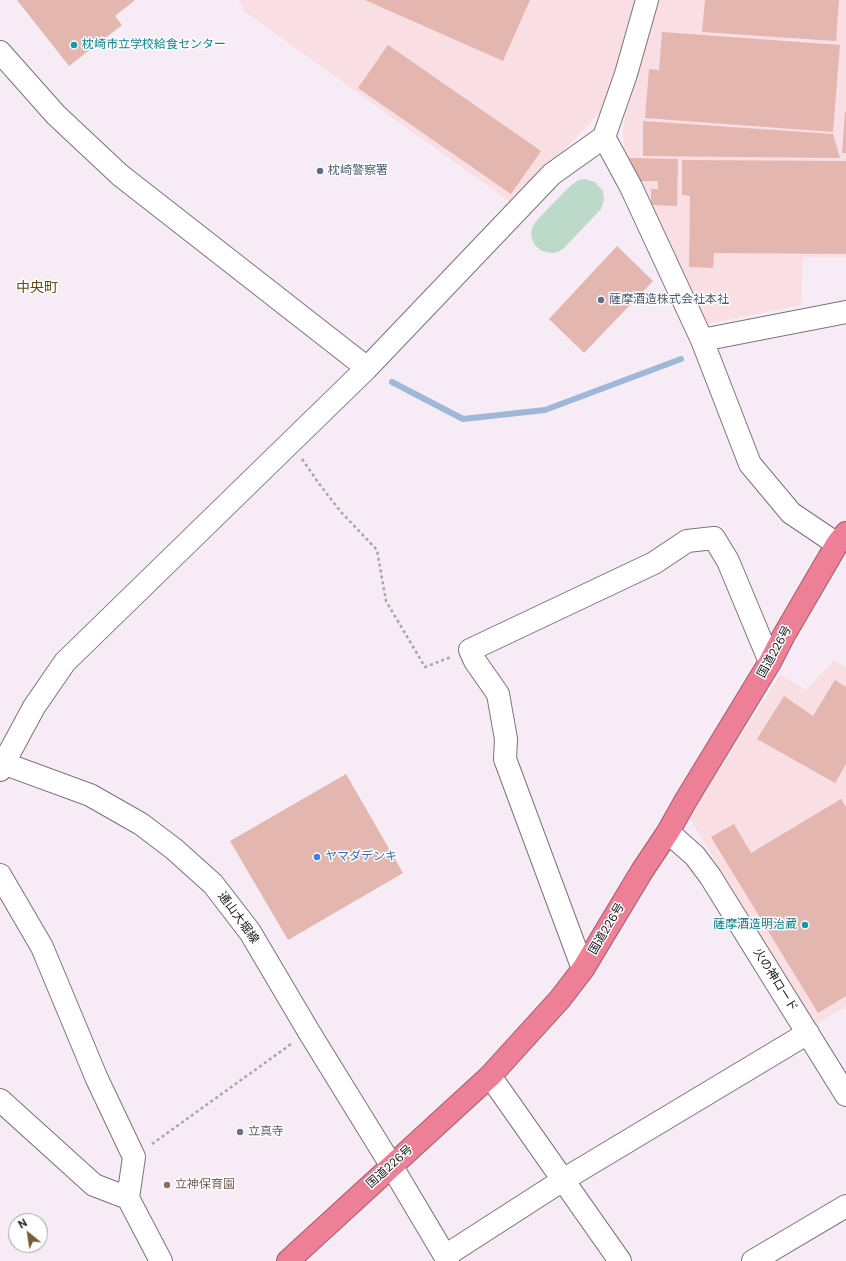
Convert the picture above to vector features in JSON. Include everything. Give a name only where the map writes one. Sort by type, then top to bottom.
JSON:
[{"type":"highway","name":"国道226号","points":[[288,1261],[391,1165],[490,1076],[560,999],[583,969],[638,878],[668,832],[770,662],[784,635],[841,539]]},
{"type":"street","points":[[1,765],[34,707],[65,662],[367,368],[552,174],[604,137],[626,74],[647,0]]},
{"type":"street","points":[[0,52],[56,115],[120,175],[367,368]]},
{"type":"street","points":[[604,137],[631,187],[702,340],[750,464],[791,512],[841,539]]},
{"type":"street","points":[[702,340],[846,312]]},
{"type":"street","points":[[583,969],[504,759],[506,739],[498,694],[470,650],[654,563],[687,540],[714,538],[728,561],[770,662]]},
{"type":"street","name":"通山大堀線","points":[[1,765],[90,795],[141,824],[174,849],[213,884],[250,932],[309,1032],[447,1258]]},
{"type":"street","name":"火の神ロード","points":[[668,832],[695,856],[710,876],[846,1095]]},
{"type":"street","points":[[0,875],[42,947],[97,1079],[134,1157],[128,1198],[161,1261]]},
{"type":"street","points":[[447,1258],[563,1180],[808,1033]]},
{"type":"street","points":[[490,1076],[620,1261]]},
{"type":"street","points":[[0,1100],[94,1185],[128,1198]]},
{"type":"street","points":[[753,1261],[846,1206]]},
{"type":"path","points":[[290,442],[341,512],[377,550],[386,601],[425,667],[470,650]]},
{"type":"path","points":[[134,1157],[309,1032]]},
{"type":"shaded area","points":[[239,0],[639,0],[605,107],[513,204],[244,11]]},
{"type":"shaded area","points":[[654,0],[846,0],[846,257],[803,257],[801,305],[708,324],[624,161],[623,127]]},
{"type":"shaded area","points":[[834,660],[846,668],[846,1006],[815,1025],[689,817],[780,675],[806,690]]},
{"type":"green space","points":[[584,179],[595,182],[603,191],[604,201],[601,209],[564,248],[558,252],[552,253],[540,250],[532,239],[531,232],[533,226],[570,186],[579,180]]},
{"type":"building","name":"枕崎市立学校給食センター","points":[[17,0],[135,0],[115,16],[122,25],[69,66]]},
{"type":"building","points":[[365,0],[530,0],[503,61]]},
{"type":"building","points":[[705,0],[839,0],[836,41],[702,32]]},
{"type":"building","points":[[662,32],[840,45],[833,132],[645,118],[649,69],[659,70]]},
{"type":"building","points":[[388,45],[541,151],[511,194],[358,88]]},
{"type":"building","points":[[845,112],[846,153],[842,153]]},
{"type":"building","points":[[643,121],[833,134],[840,158],[643,156]]},
{"type":"building","points":[[629,158],[678,159],[677,206],[651,205],[651,189],[658,189],[658,181],[640,181]]},
{"type":"building","points":[[682,160],[846,161],[846,254],[714,253],[713,268],[689,267],[690,196],[682,195]]},
{"type":"building","name":"薩摩酒造株式会社本社","points":[[617,246],[653,281],[584,353],[549,319]]},
{"type":"building","points":[[835,680],[846,687],[846,764],[835,783],[757,739],[784,696],[813,716]]},
{"type":"building","name":"ヤマダデンキ","points":[[346,774],[403,873],[288,940],[230,841]]},
{"type":"building","name":"薩摩酒造明治蔵","points":[[841,799],[846,807],[846,996],[818,1013],[711,837],[734,824],[751,853]]},
{"type":"waterway","points":[[392,382],[463,419],[545,410],[681,359]]},
{"type":"place","name":"枕崎市立学校給食センター","points":[[74,45]]},
{"type":"place","name":"枕崎警察署","points":[[320,171]]},
{"type":"place","name":"薩摩酒造株式会社本社","points":[[601,300]]},
{"type":"place","name":"ヤマダデンキ","points":[[317,857]]},
{"type":"place","name":"薩摩酒造明治蔵","points":[[805,925]]},
{"type":"place","name":"立真寺","points":[[240,1132]]},
{"type":"place","name":"立神保育園","points":[[167,1185]]},
{"type":"district","name":"中央町","points":[[37,288]]}]
